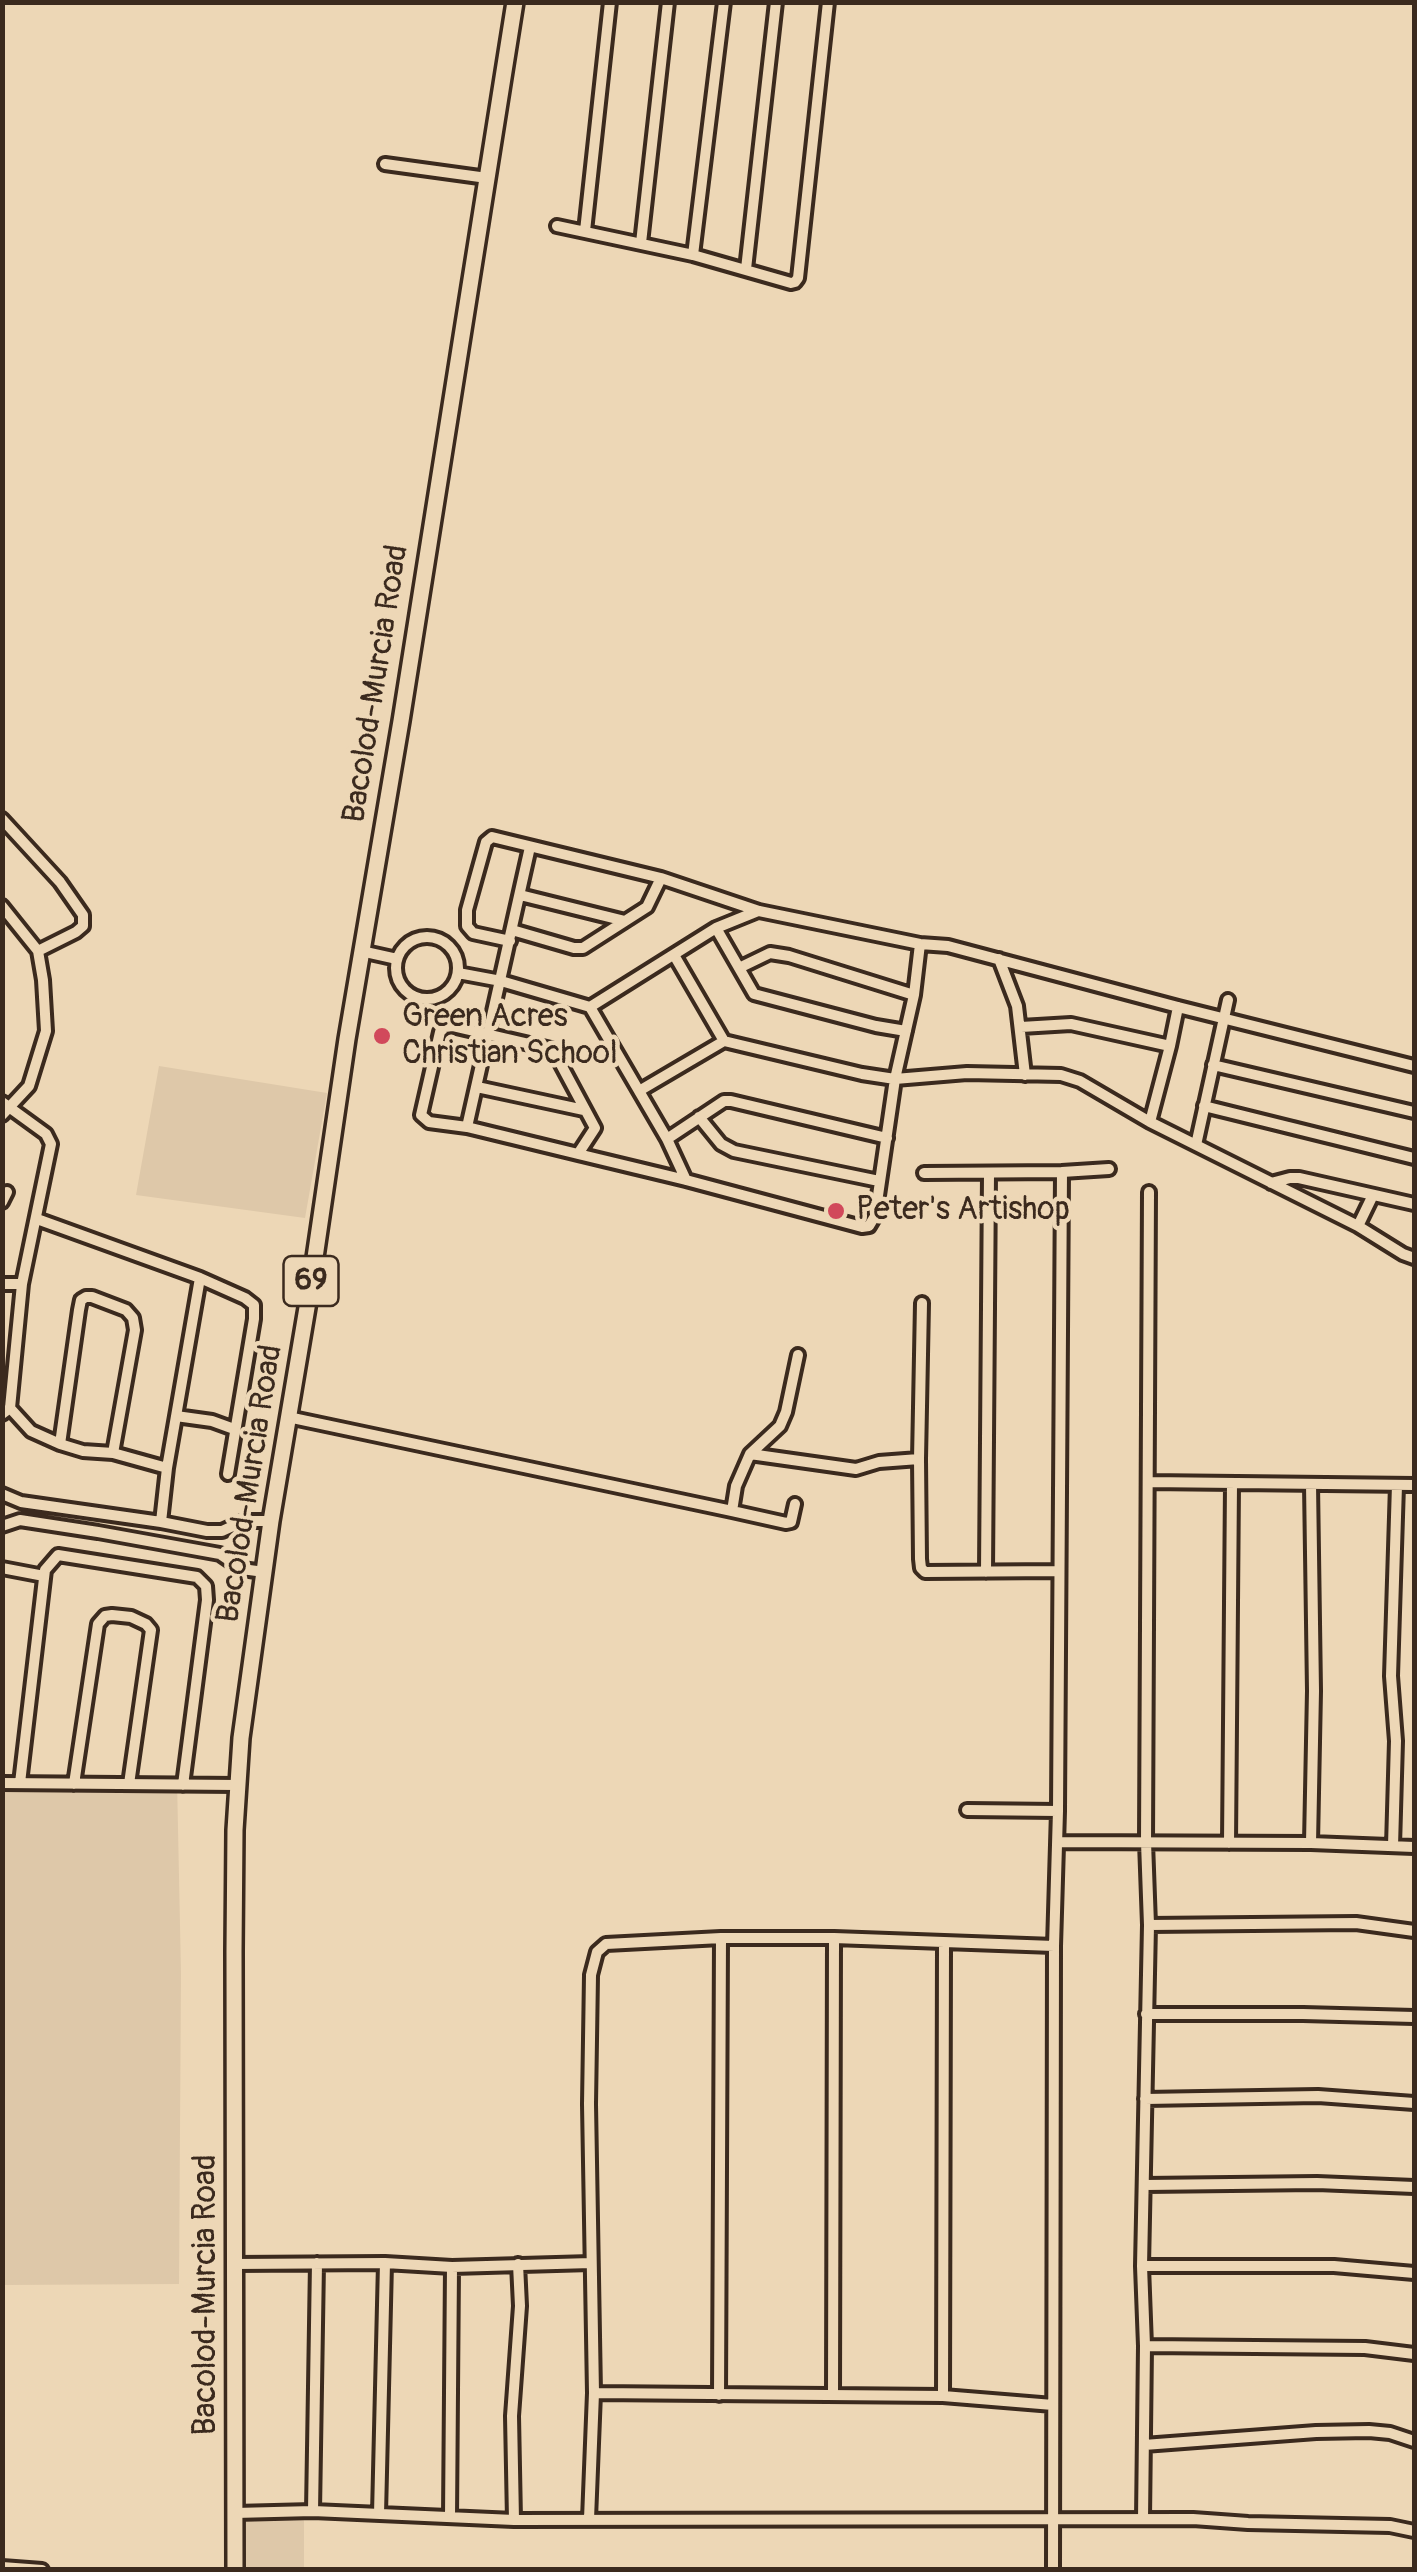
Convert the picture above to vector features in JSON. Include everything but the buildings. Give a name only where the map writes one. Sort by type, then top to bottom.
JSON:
[{"type":"main road","name":"Bacolod-Murcia Road","points":[[234,2570],[234,1932],[237,1785],[243,1723],[271,1521],[514,2]]},
{"type":"street","points":[[585,231],[610,2]]},
{"type":"street","points":[[641,244],[668,2]]},
{"type":"street","points":[[693,255],[724,2]]},
{"type":"street","points":[[746,269],[776,2]]},
{"type":"street","points":[[557,226],[693,255],[791,284],[798,278],[828,2]]},
{"type":"street","points":[[385,164],[487,178]]},
{"type":"street","points":[[2,819],[60,882],[84,915],[83,926],[76,932],[38,951]]},
{"type":"street","points":[[660,878],[647,907],[591,944],[574,948],[511,936],[472,934],[467,926],[467,910],[486,842],[496,837],[660,878],[758,911],[920,944],[948,946],[1414,1066]]},
{"type":"street","points":[[468,1127],[530,847]]},
{"type":"street","points":[[520,896],[624,922]]},
{"type":"street","points":[[2,906],[38,951],[44,980],[46,1032],[29,1086],[5,1108],[51,1140],[22,1284],[6,1411],[32,1431],[60,1444],[82,1451],[114,1453],[167,1468]]},
{"type":"street","points":[[590,1007],[716,928],[758,911]]},
{"type":"street","points":[[716,928],[754,994],[906,1031]]},
{"type":"street","points":[[438,938],[455,953],[458,974],[452,987],[428,1000],[402,987],[396,974],[397,960],[412,940],[438,938]]},
{"type":"street","points":[[578,1154],[594,1128],[551,1049],[452,1026],[440,1032],[421,1115],[429,1122],[468,1127],[862,1228],[868,1226],[873,1221],[920,944]]},
{"type":"street","points":[[361,951],[397,960]]},
{"type":"street","points":[[740,968],[770,953],[790,956],[914,995]]},
{"type":"street","points":[[674,955],[724,1041]]},
{"type":"street","points":[[1000,959],[1017,1006],[1026,1075]]},
{"type":"street","points":[[458,974],[501,981],[590,1007],[667,1138],[686,1180]]},
{"type":"street","points":[[1196,1145],[1228,1000]]},
{"type":"street","points":[[1150,1122],[1178,1007]]},
{"type":"street","points":[[1021,1027],[1071,1024],[1170,1046]]},
{"type":"street","points":[[639,1092],[724,1041],[895,1079],[967,1073],[1046,1073],[1080,1081],[1150,1122],[1414,1258]]},
{"type":"street","points":[[1213,1065],[1414,1112]]},
{"type":"street","points":[[477,1088],[584,1110]]},
{"type":"street","points":[[667,1138],[724,1101],[887,1138]]},
{"type":"street","points":[[1204,1106],[1414,1158]]},
{"type":"street","points":[[699,1118],[721,1144],[734,1150],[880,1182]]},
{"type":"street","points":[[924,1173],[1109,1168]]},
{"type":"street","points":[[1053,2570],[1054,1946],[1062,1172]]},
{"type":"street","points":[[986,1572],[989,1174]]},
{"type":"street","points":[[1271,1184],[1299,1178],[1414,1204]]},
{"type":"street","points":[[1143,2519],[1142,2266],[1149,1925],[1148,1192]]},
{"type":"street","points":[[1358,1226],[1374,1194]]},
{"type":"street","points":[[37,1219],[200,1278],[254,1305],[228,1474]]},
{"type":"street","points":[[161,1522],[200,1278]]},
{"type":"street","points":[[2,1284],[22,1284]]},
{"type":"street","points":[[60,1444],[78,1310],[82,1300],[92,1297],[126,1310],[133,1318],[135,1330],[114,1453]]},
{"type":"street","points":[[922,1303],[922,1568],[928,1573],[1059,1571]]},
{"type":"street","points":[[732,1510],[736,1486],[750,1454],[780,1426],[786,1412],[798,1354]]},
{"type":"street","points":[[176,1416],[234,1429]]},
{"type":"street","points":[[288,1417],[786,1523],[791,1522],[795,1504]]},
{"type":"street","points":[[750,1454],[846,1469],[919,1459]]},
{"type":"street","points":[[1148,1482],[1414,1485]]},
{"type":"street","points":[[1229,1843],[1232,1484]]},
{"type":"street","points":[[1311,1844],[1312,1484]]},
{"type":"street","points":[[1393,1846],[1397,1485]]},
{"type":"street","points":[[2,1494],[21,1502],[216,1532],[244,1521],[271,1521]]},
{"type":"street","points":[[20,1520],[21,1502]]},
{"type":"street","points":[[98,1532],[100,1513]]},
{"type":"street","points":[[2,1526],[20,1520],[98,1532],[220,1554],[242,1569],[264,1572]]},
{"type":"street","points":[[180,1547],[182,1526]]},
{"type":"street","points":[[20,1783],[44,1576],[58,1555],[197,1577],[206,1586],[183,1786]]},
{"type":"street","points":[[2,1568],[44,1576]]},
{"type":"street","points":[[74,1784],[98,1624],[112,1615],[131,1617],[150,1630],[129,1784]]},
{"type":"street","points":[[2,1783],[237,1785]]},
{"type":"street","points":[[967,1810],[1058,1811]]},
{"type":"street","points":[[1058,1842],[1414,1847]]},
{"type":"street","points":[[1149,1925],[1356,1924],[1414,1931]]},
{"type":"street","points":[[589,2520],[594,2393],[591,1975],[597,1952],[606,1944],[721,1938],[1054,1946]]},
{"type":"street","points":[[718,2395],[721,1938]]},
{"type":"street","points":[[833,2395],[834,1938]]},
{"type":"street","points":[[943,2396],[944,1944]]},
{"type":"street","points":[[1146,2014],[1414,2018]]},
{"type":"street","points":[[1145,2099],[1318,2096],[1414,2103]]},
{"type":"street","points":[[1145,2185],[1299,2183],[1414,2187]]},
{"type":"street","points":[[234,2264],[452,2266],[591,2262]]},
{"type":"street","points":[[379,2514],[385,2263]]},
{"type":"street","points":[[313,2511],[317,2264]]},
{"type":"street","points":[[514,2520],[512,2416],[520,2306],[518,2264]]},
{"type":"street","points":[[450,2517],[452,2266]]},
{"type":"street","points":[[1142,2266],[1334,2266],[1414,2274]]},
{"type":"street","points":[[1145,2346],[1347,2347],[1414,2354]]},
{"type":"street","points":[[594,2393],[943,2396],[1053,2405]]},
{"type":"street","points":[[1144,2445],[1369,2431],[1390,2433],[1414,2442]]},
{"type":"street","points":[[235,2513],[313,2511],[514,2520],[1143,2519],[1390,2526],[1414,2530]]},
{"type":"street","points":[[2,2567],[42,2570]]},
{"type":"shaded area","points":[[159,1066],[327,1093],[305,1218],[136,1195]]},
{"type":"shaded area","points":[[177,1780],[181,1974],[179,2284],[3,2285],[2,1781]]},
{"type":"shaded area","points":[[241,2519],[304,2519],[304,2569],[241,2569]]},
{"type":"place","name":"Green Acres Christian School","points":[[382,1036]]},
{"type":"place","name":"Peter's Artishop","points":[[836,1211]]}]
